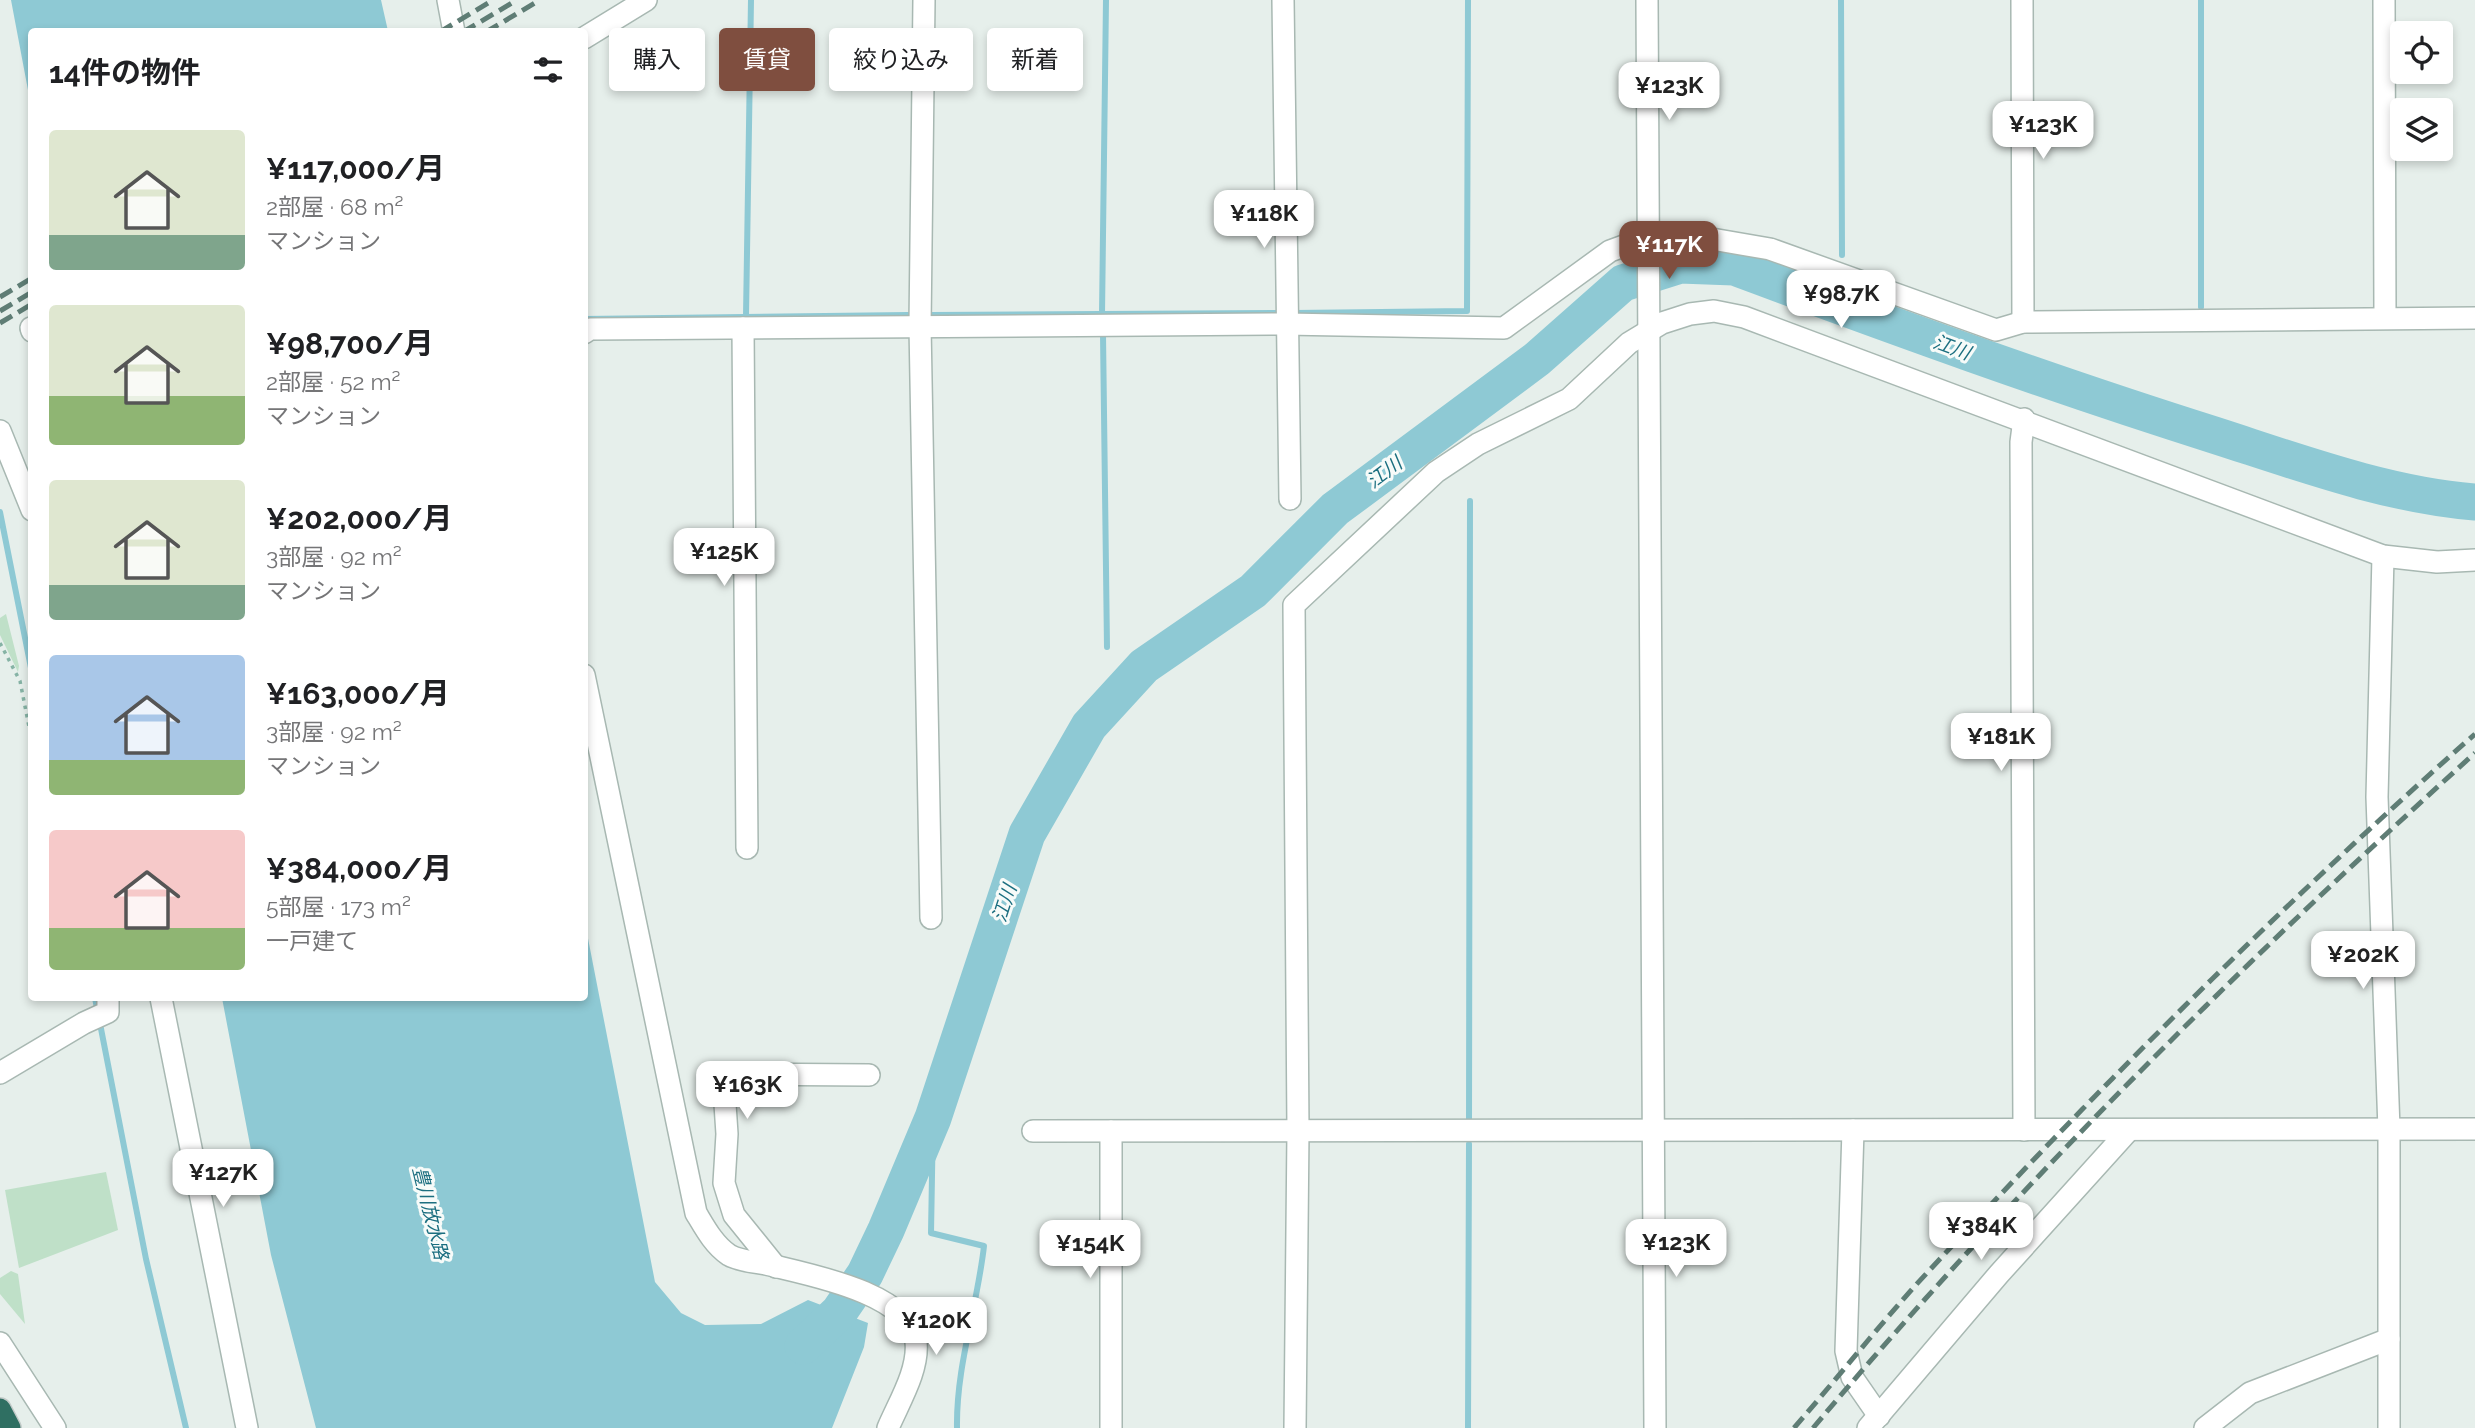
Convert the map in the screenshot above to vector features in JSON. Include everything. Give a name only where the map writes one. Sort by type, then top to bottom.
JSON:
[{"type":"highway","points":[[0,1409],[10,1428]]},
{"type":"street","points":[[448,0],[453,28]]},
{"type":"street","points":[[588,36],[646,0]]},
{"type":"street","points":[[924,0],[920,326],[931,918]]},
{"type":"street","points":[[1283,0],[1285,324],[1290,499]]},
{"type":"street","points":[[1647,0],[1655,1428]]},
{"type":"street","points":[[2022,0],[2022,322]]},
{"type":"street","points":[[2384,0],[2385,318]]},
{"type":"street","points":[[588,330],[1285,324],[1504,328],[1610,251],[1683,234],[1770,249],[1996,330],[2022,322],[2475,318]]},
{"type":"street","points":[[1295,1428],[1298,1131],[1294,606],[1436,472],[1478,444],[1569,399],[1649,325],[1690,314],[1714,311],[1744,317],[2024,419],[2383,556],[2437,562],[2475,560]]},
{"type":"street","points":[[743,328],[747,848]]},
{"type":"street","points":[[2024,419],[2021,455],[2024,1130]]},
{"type":"street","points":[[0,431],[28,500]]},
{"type":"street","points":[[2383,556],[2378,797],[2389,1129],[2389,1428]]},
{"type":"street","points":[[588,694],[696,1213],[713,1240],[730,1256],[825,1277],[887,1304],[905,1317],[916,1340],[914,1365],[888,1428]]},
{"type":"street","points":[[0,1073],[108,1012],[108,1001]]},
{"type":"street","points":[[162,1001],[247,1428]]},
{"type":"street","points":[[776,1267],[734,1215],[724,1183],[727,1134],[723,1074],[869,1075]]},
{"type":"street","points":[[1033,1131],[2475,1129]]},
{"type":"street","points":[[1853,1130],[1846,1351],[1852,1377],[1875,1424],[1999,1274],[2129,1130]]},
{"type":"street","points":[[1111,1131],[1111,1428]]},
{"type":"street","points":[[2205,1428],[2250,1393],[2389,1339]]},
{"type":"street","points":[[0,1343],[55,1428]]},
{"type":"path","points":[[0,643],[20,681],[28,722]]},
{"type":"green space","points":[[6,614],[19,666],[18,672],[0,635],[0,618]]},
{"type":"green space","points":[[106,1172],[118,1230],[19,1268],[5,1190]]},
{"type":"green space","points":[[11,1271],[18,1274],[25,1324],[0,1294],[0,1278]]},
{"type":"water","points":[[11,0],[381,0],[387,28],[28,28],[28,90]]},
{"type":"water","name":"豊川放水路","points":[[588,938],[655,1282],[681,1313],[705,1325],[761,1324],[808,1300],[868,1323],[864,1347],[832,1428],[316,1428],[271,1255],[223,1001],[588,1001]]},
{"type":"waterway","points":[[746,316],[751,0]]},
{"type":"waterway","points":[[1102,314],[1106,0]]},
{"type":"waterway","points":[[1294,313],[1467,311],[1468,0]]},
{"type":"waterway","points":[[1841,0],[1842,255]]},
{"type":"waterway","points":[[2201,0],[2201,307]]},
{"type":"waterway","name":"江川","points":[[803,1346],[839,1312],[865,1274],[886,1230],[933,1118],[1027,834],[1089,726],[1144,666],[1253,591],[1335,509],[1537,359],[1623,283],[1680,265],[1734,267],[2033,375],[2310,466],[2376,485],[2475,502]]},
{"type":"waterway","points":[[932,315],[1279,313]]},
{"type":"waterway","points":[[588,319],[908,315]]},
{"type":"waterway","points":[[1103,334],[1107,647]]},
{"type":"waterway","points":[[1469,1124],[1470,501]]},
{"type":"waterway","points":[[0,512],[28,653]]},
{"type":"waterway","points":[[96,1001],[146,1259],[186,1428]]},
{"type":"waterway","points":[[933,1118],[931,1233],[984,1246],[963,1360],[957,1428]]},
{"type":"waterway","points":[[1468,1428],[1469,1144]]},
{"type":"railway","points":[[447,28],[493,0]]},
{"type":"railway","points":[[470,28],[517,0]]},
{"type":"railway","points":[[493,28],[540,0]]},
{"type":"railway","points":[[0,297],[28,280]]},
{"type":"railway","points":[[0,311],[28,294]]},
{"type":"railway","points":[[0,323],[28,306]]},
{"type":"railway","points":[[1794,1428],[1914,1287],[2118,1073],[2329,867],[2475,734]]},
{"type":"railway","points":[[1813,1428],[1969,1251],[2132,1079],[2301,914],[2475,753]]}]
